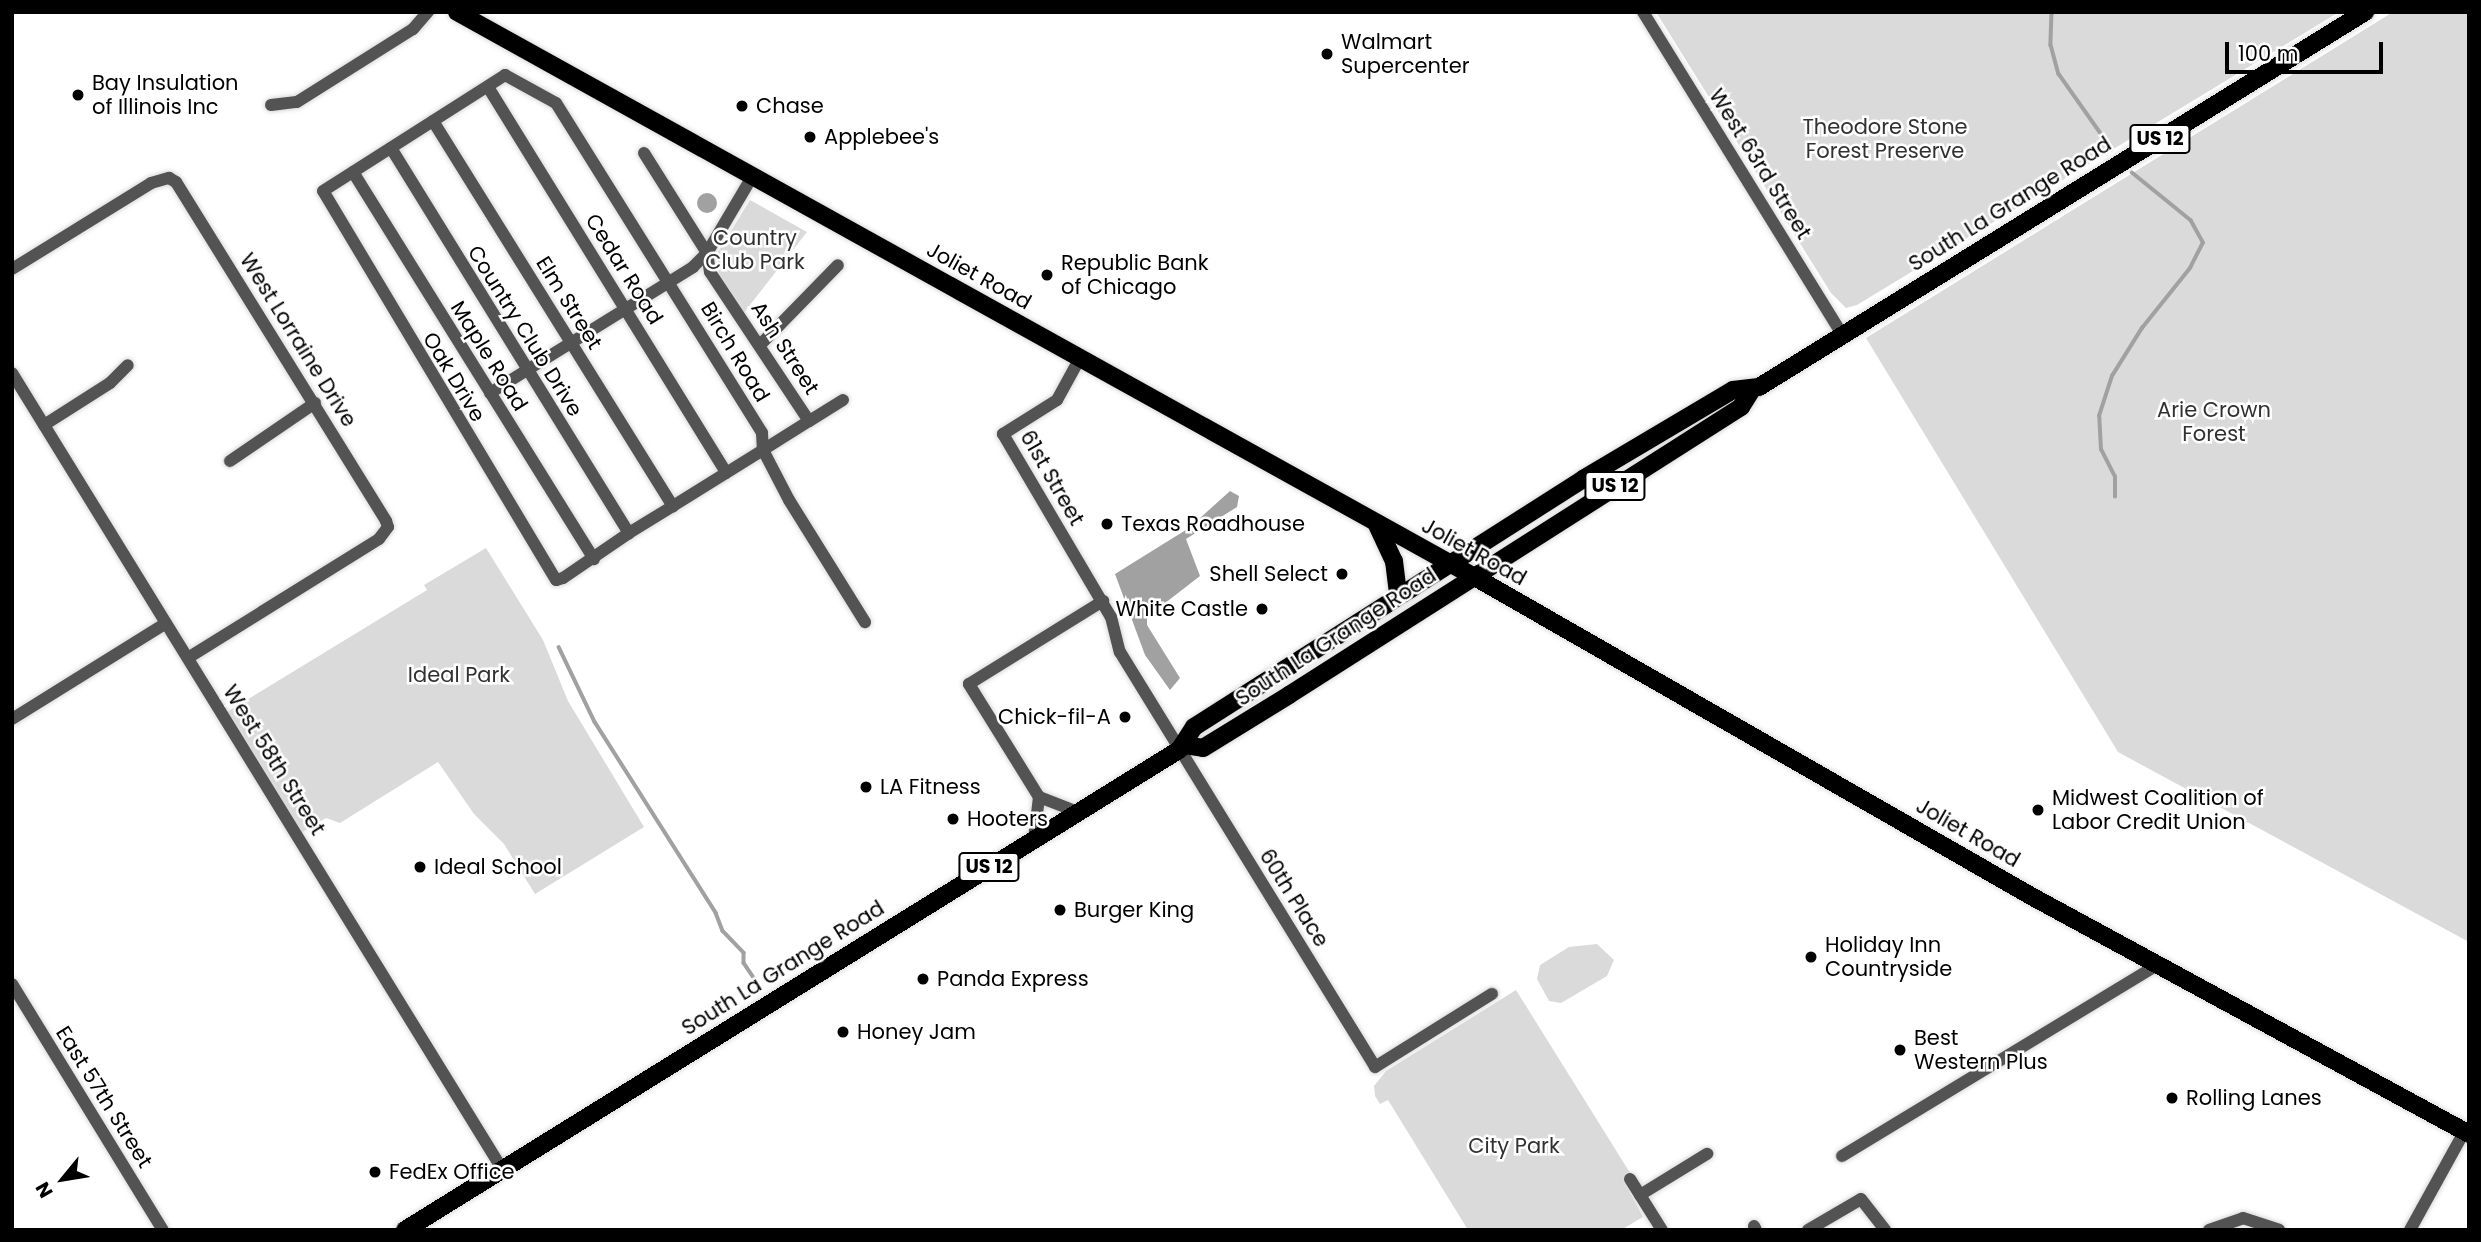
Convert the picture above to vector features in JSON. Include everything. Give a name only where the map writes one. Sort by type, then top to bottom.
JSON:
[{"type":"main road","name":"Joliet Road","points":[[457,12],[1473,576],[2158,965],[2466,1133]]},
{"type":"main road","name":"South La Grange Road","points":[[1182,748],[1203,748],[1741,407],[1751,391],[2365,12]]},
{"type":"main road","name":"South La Grange Road","points":[[405,1230],[1182,748],[1194,727],[1398,596],[1733,390],[1751,391]]},
{"type":"main road","points":[[1377,525],[1394,561],[1398,596]]},
{"type":"street","points":[[271,105],[297,102],[413,29],[428,12]]},
{"type":"street","name":"West 63rd Street","points":[[1643,12],[1843,336]]},
{"type":"street","name":"Birch Road","points":[[488,87],[505,75],[561,108],[762,433],[763,450],[865,622]]},
{"type":"street","points":[[353,172],[488,87]]},
{"type":"street","name":"Cedar Road","points":[[488,87],[726,472]]},
{"type":"street","name":"Elm Street","points":[[433,121],[673,506]]},
{"type":"street","name":"Country Club Drive","points":[[391,148],[629,533]]},
{"type":"street","name":"Ash Street","points":[[644,153],[707,253],[710,272],[761,344],[809,421]]},
{"type":"street","name":"Oak Drive","points":[[353,172],[323,191],[556,580],[594,559]]},
{"type":"street","name":"Maple Road","points":[[353,172],[594,559]]},
{"type":"street","points":[[490,393],[670,282],[707,253],[752,177]]},
{"type":"street","name":"West Lorraine Drive","points":[[12,269],[151,183],[169,178],[183,188],[388,527],[380,539],[188,659]]},
{"type":"street","points":[[761,344],[838,265]]},
{"type":"street","name":"61st Street","points":[[1080,358],[1057,400],[1003,434],[1102,601],[1118,635],[1120,652],[1182,748]]},
{"type":"street","points":[[44,425],[110,383],[128,366]]},
{"type":"street","name":"West 58th Street","points":[[12,373],[502,1169]]},
{"type":"street","points":[[594,559],[629,533],[843,400]]},
{"type":"street","points":[[230,461],[315,403]]},
{"type":"street","points":[[1034,839],[1038,797],[969,684],[1102,601]]},
{"type":"street","points":[[12,719],[166,623]]},
{"type":"street","name":"60th Place","points":[[1182,748],[1376,1067],[1492,994]]},
{"type":"street","points":[[1038,797],[1078,812]]},
{"type":"street","points":[[1842,1156],[2158,965]]},
{"type":"street","name":"East 57th Street","points":[[12,984],[163,1230]]},
{"type":"street","points":[[2410,1230],[2466,1133]]},
{"type":"street","points":[[1640,1195],[1707,1154]]},
{"type":"street","points":[[1630,1179],[1662,1230]]},
{"type":"street","points":[[1808,1230],[1861,1199],[1885,1230]]},
{"type":"street","points":[[2209,1230],[2243,1218],[2279,1230]]},
{"type":"green space","name":"Theodore Stone Forest Preserve","points":[[1656,12],[2339,12],[1857,305],[1846,308],[1831,293]]},
{"type":"green space","name":"Arie Crown Forest","points":[[2393,12],[2469,12],[2469,942],[2118,752],[1866,338]]},
{"type":"green space","name":"Country Club Park","points":[[750,200],[807,232],[742,315],[719,280],[718,252]]},
{"type":"green space","name":"Ideal Park","points":[[486,548],[543,640],[568,701],[644,827],[535,894],[504,844],[474,814],[438,762],[340,823],[326,818],[301,833],[227,712],[427,590],[424,585]]},
{"type":"green space","points":[[1597,944],[1614,960],[1607,976],[1561,1003],[1549,1001],[1537,979],[1540,965],[1569,947]]},
{"type":"green space","name":"City Park","points":[[1516,990],[1632,1176],[1624,1181],[1643,1217],[1621,1230],[1468,1230],[1388,1100],[1380,1104],[1375,1096],[1374,1086],[1386,1071]]},
{"type":"shaded area","points":[[707,193],[714,196],[717,203],[714,210],[707,213],[700,210],[697,203],[700,196]]},
{"type":"shaded area","points":[[1230,491],[1239,496],[1237,507],[1186,539],[1200,576],[1147,617],[1147,625],[1180,678],[1170,690],[1145,655],[1115,574],[1189,528]]},
{"type":"waterway","points":[[2052,12],[2051,45],[2059,74],[2112,149]]},
{"type":"waterway","points":[[2115,497],[2115,477],[2101,450],[2099,416],[2112,376],[2142,328],[2190,268],[2203,243],[2191,221],[2132,173]]},
{"type":"waterway","points":[[559,647],[595,722],[716,913],[723,931],[744,953],[744,963],[760,987]]},
{"type":"place","name":"Walmart Supercenter","points":[[1327,54]]},
{"type":"place","name":"Bay Insulation of Illinois Inc","points":[[78,95]]},
{"type":"place","name":"Chase","points":[[742,106]]},
{"type":"place","name":"Applebee's","points":[[810,137]]},
{"type":"place","name":"Republic Bank of Chicago","points":[[1047,275]]},
{"type":"place","name":"Texas Roadhouse","points":[[1107,524]]},
{"type":"place","name":"Shell Select","points":[[1342,574]]},
{"type":"place","name":"White Castle","points":[[1262,609]]},
{"type":"place","name":"Chick-fil-A","points":[[1125,717]]},
{"type":"place","name":"LA Fitness","points":[[866,787]]},
{"type":"place","name":"Midwest Coalition of Labor Credit Union","points":[[2038,810]]},
{"type":"place","name":"Hooters","points":[[953,819]]},
{"type":"place","name":"Ideal School","points":[[420,867]]},
{"type":"place","name":"Burger King","points":[[1060,910]]},
{"type":"place","name":"Holiday Inn Countryside","points":[[1811,957]]},
{"type":"place","name":"Panda Express","points":[[923,979]]},
{"type":"place","name":"Honey Jam","points":[[843,1032]]},
{"type":"place","name":"Best Western Plus","points":[[1900,1050]]},
{"type":"place","name":"Rolling Lanes","points":[[2172,1098]]},
{"type":"place","name":"FedEx Office","points":[[375,1172]]}]
